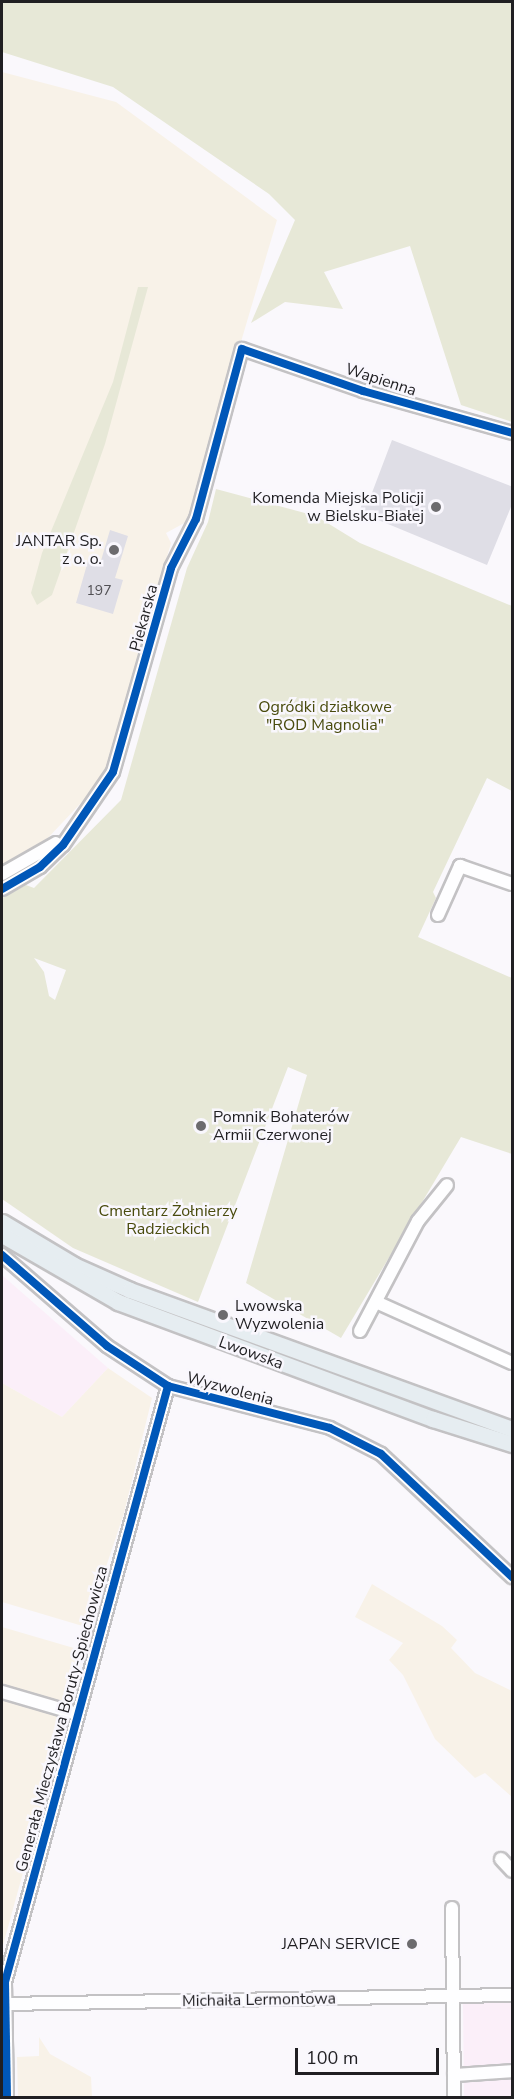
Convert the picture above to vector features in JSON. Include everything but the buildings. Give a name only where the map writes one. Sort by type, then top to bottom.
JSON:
[{"type":"main road","points":[[2,1213],[20,1233]]},
{"type":"main road","points":[[2,1222],[20,1233]]},
{"type":"main road","name":"Lwowska","points":[[20,1233],[121,1287],[513,1429]]},
{"type":"main road","name":"Lwowska","points":[[2,1235],[87,1287],[169,1323],[513,1444]]},
{"type":"main road","points":[[2,1246],[66,1283],[87,1287]]},
{"type":"street","name":"Wapienna","points":[[242,349],[363,390],[513,433]]},
{"type":"street","name":"Piekarska","points":[[2,889],[40,867],[74,829],[105,787],[121,751],[171,568],[196,519],[242,349]]},
{"type":"street","name":"Piekarska","points":[[2,874],[74,829]]},
{"type":"street","points":[[438,915],[460,866],[513,884]]},
{"type":"street","points":[[360,1331],[418,1221],[447,1185]]},
{"type":"street","name":"Wyzwolenia","points":[[2,1256],[107,1346],[168,1386],[330,1428],[358,1440],[403,1470],[513,1577]]},
{"type":"street","points":[[376,1302],[513,1363]]},
{"type":"street","name":"Generała Mieczysława Boruty-Spiechowicza","points":[[7,2097],[5,1982],[168,1386]]},
{"type":"street","points":[[2,1692],[77,1714]]},
{"type":"street","points":[[501,1859],[513,1871]]},
{"type":"street","points":[[452,1908],[454,2097]]},
{"type":"street","name":"Michaiła Lermontowa","points":[[5,2004],[513,1995]]},
{"type":"street","points":[[454,2075],[513,2071]]},
{"type":"shaded area","points":[[2,72],[116,102],[277,220],[188,521],[166,533],[171,543],[106,770],[97,786],[45,841],[2,865]]},
{"type":"shaded area","points":[[2,1275],[108,1368],[62,1417],[2,1383]]},
{"type":"shaded area","points":[[108,1368],[152,1398],[124,1513],[86,1627],[2,1602],[2,1383],[62,1417]]},
{"type":"shaded area","points":[[372,1584],[442,1626],[457,1640],[451,1648],[475,1673],[512,1691],[512,1797],[485,1773],[475,1778],[435,1739],[403,1675],[389,1660],[403,1643],[355,1617]]},
{"type":"shaded area","points":[[2,1627],[84,1651],[2,1949]]},
{"type":"shaded area","points":[[512,2002],[512,2097],[464,2097],[463,2004]]},
{"type":"shaded area","points":[[39,2037],[50,2054],[91,2077],[92,2097],[18,2097],[17,2057],[39,2056]]},
{"type":"green space","points":[[2,2],[512,2],[512,422],[461,405],[410,246],[324,272],[343,309],[285,302],[251,323],[295,220],[269,194],[113,87],[2,52]]},
{"type":"green space","points":[[138,287],[148,287],[105,444],[52,595],[37,605],[31,593],[42,553],[113,382]]},
{"type":"green space","name":"Ogródki działkowe \"ROD Magnolia\"","points":[[216,489],[316,516],[360,543],[512,606],[512,791],[487,778],[433,892],[436,898],[418,937],[512,978],[512,1154],[461,1137],[341,1338],[246,1283],[307,1075],[288,1067],[198,1302],[73,1248],[2,1199],[2,898],[26,885],[34,888],[121,800],[187,568],[208,522]],"holes":[[[34,958],[66,970],[55,1000],[49,996],[44,972]]]},
{"type":"cycle path","points":[[2,889],[40,867],[63,845],[113,772],[171,568],[196,519],[242,349],[363,391],[512,433]]},
{"type":"cycle path","points":[[2,1255],[107,1346],[168,1386],[330,1428],[381,1454],[512,1577]]},
{"type":"cycle path","points":[[7,2098],[5,1982],[168,1386]]},
{"type":"place","name":"Komenda Miejska Policji w Bielsku-Białej","points":[[436,507]]},
{"type":"place","name":"JANTAR Sp. z o. o.","points":[[114,550]]},
{"type":"place","name":"Pomnik Bohaterów Armii Czerwonej","points":[[201,1126]]},
{"type":"place","name":"Lwowska Wyzwolenia","points":[[223,1315]]},
{"type":"place","name":"JAPAN SERVICE","points":[[412,1944]]},
{"type":"park label","name":"Cmentarz Żołnierzy Radzieckich","points":[[168,1220]]}]
